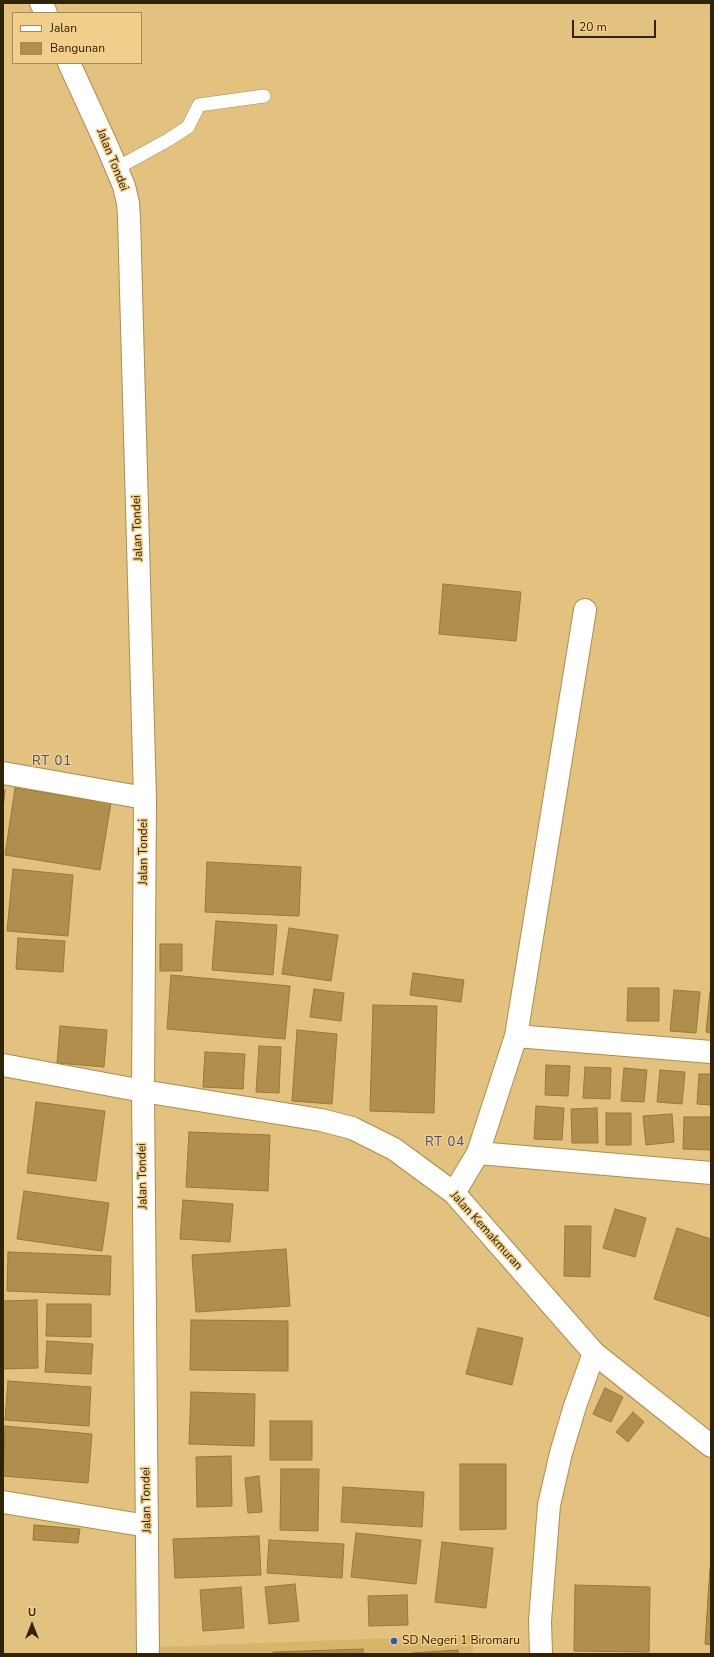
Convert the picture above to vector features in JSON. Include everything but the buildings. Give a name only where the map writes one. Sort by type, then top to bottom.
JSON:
[{"type":"street","points":[[41,3],[46,12]]},
{"type":"street","name":"Jalan Tondei","points":[[69,64],[116,168],[128,203],[129,217],[145,798],[143,1091],[148,1654]]},
{"type":"street","points":[[454,1193],[478,1153],[516,1036],[584,610]]},
{"type":"street","points":[[3,773],[145,798]]},
{"type":"street","points":[[516,1036],[711,1052]]},
{"type":"street","name":"Jalan Kemakmuran","points":[[3,1065],[143,1091],[321,1120],[352,1128],[394,1149],[454,1193],[594,1353],[711,1446]]},
{"type":"street","points":[[478,1153],[711,1173]]},
{"type":"street","points":[[541,1654],[540,1621],[549,1506],[561,1453],[571,1419],[594,1353]]},
{"type":"street","points":[[3,1502],[147,1526]]},
{"type":"lane","points":[[116,168],[168,140],[188,127],[199,105],[264,96]]},
{"type":"shaded area","name":"SD Negeri 1 Biromaru","points":[[473,1635],[473,1654],[157,1654],[157,1647]]},
{"type":"place","name":"SD Negeri 1 Biromaru","points":[[394,1641]]},
{"type":"district","name":"RT 01","points":[[52,762]]},
{"type":"district","name":"RT 04","points":[[445,1143]]}]
